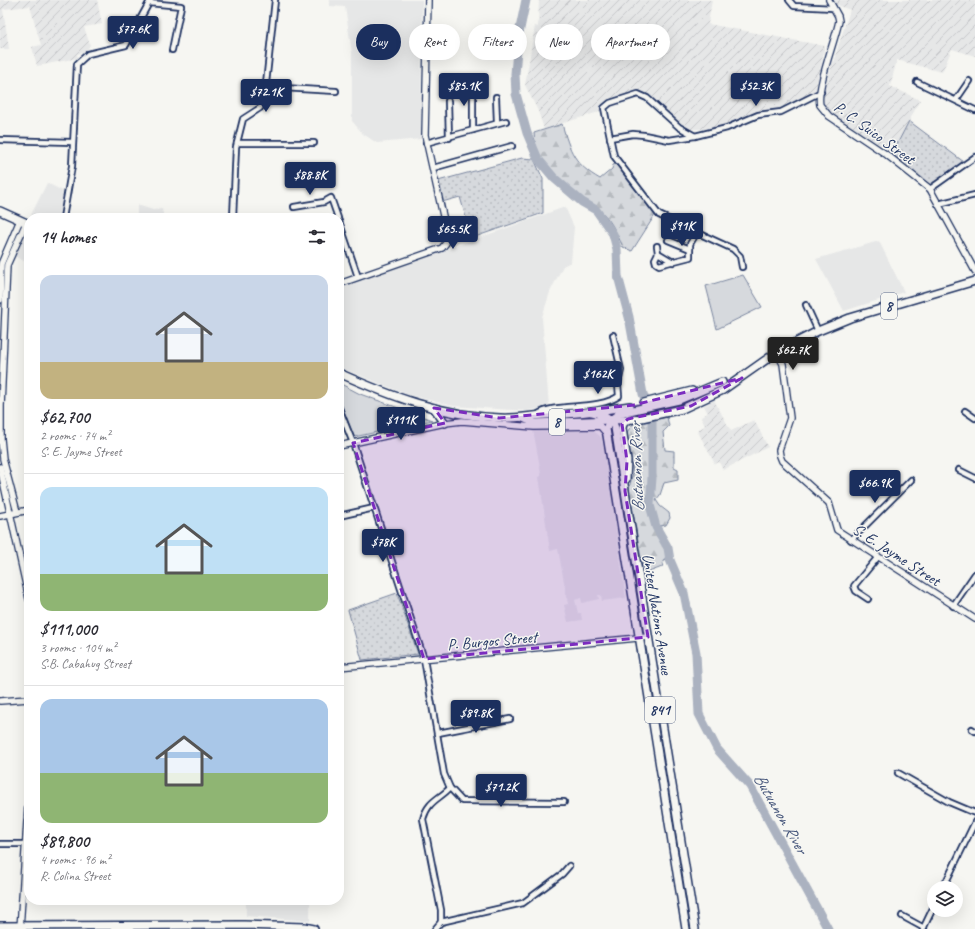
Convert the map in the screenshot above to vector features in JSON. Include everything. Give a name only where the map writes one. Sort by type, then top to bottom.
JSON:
[{"type":"main road","points":[[0,211],[24,222]]},
{"type":"main road","name":"8","points":[[523,418],[535,423],[637,419],[666,413],[703,401],[742,378],[777,352],[818,331],[850,318],[975,281]]},
{"type":"main road","name":"8","points":[[344,375],[383,393],[434,408],[491,418],[523,418],[635,407],[694,394],[722,382],[742,378]]},
{"type":"main road","points":[[606,434],[607,425],[610,420],[618,413],[635,407]]},
{"type":"main road","points":[[434,408],[445,423]]},
{"type":"main road","points":[[592,412],[602,415],[610,420]]},
{"type":"main road","points":[[625,491],[627,461],[622,427],[628,419]]},
{"type":"main road","name":"United Nations Avenue","points":[[610,420],[615,428],[695,929]]},
{"type":"main road","name":"United Nations Avenue","points":[[606,434],[686,929]]},
{"type":"main road","points":[[0,926],[20,928],[244,925],[312,929]]},
{"type":"street","points":[[233,213],[237,143],[243,119],[260,108],[264,102],[275,0]]},
{"type":"street","points":[[344,282],[442,248],[445,245],[447,234],[426,143],[428,0]]},
{"type":"street","points":[[789,0],[794,6],[833,8]]},
{"type":"street","name":"P. C. Suico Street","points":[[829,0],[839,21],[819,102],[825,112],[887,155],[930,189],[975,271]]},
{"type":"street","points":[[64,213],[72,166],[77,64],[88,54],[126,45],[150,2],[181,6],[172,50]]},
{"type":"street","points":[[956,100],[969,81]]},
{"type":"street","points":[[917,82],[975,110]]},
{"type":"street","points":[[473,85],[473,130]]},
{"type":"street","points":[[265,88],[336,91]]},
{"type":"street","points":[[610,138],[633,134],[644,134],[669,140],[695,136],[727,128],[758,114],[781,112],[821,92]]},
{"type":"street","points":[[695,136],[679,128],[647,98],[635,94],[610,103],[604,108],[614,156],[638,185],[659,215],[733,249],[740,256],[742,267]]},
{"type":"street","points":[[496,97],[497,122]]},
{"type":"street","points":[[448,101],[449,138]]},
{"type":"street","points":[[426,143],[449,138],[497,122],[506,121]]},
{"type":"street","points":[[0,140],[72,142]]},
{"type":"street","points":[[237,143],[314,143]]},
{"type":"street","points":[[433,168],[512,146]]},
{"type":"street","points":[[930,189],[975,157]]},
{"type":"street","points":[[938,204],[975,195]]},
{"type":"street","points":[[294,207],[324,202],[331,198],[336,213]]},
{"type":"street","points":[[0,300],[1,264],[24,224]]},
{"type":"street","points":[[17,512],[2,459],[2,323],[7,265],[24,224]]},
{"type":"street","points":[[657,246],[658,253],[655,259],[656,263],[664,265],[690,257],[690,244],[697,232]]},
{"type":"street","points":[[344,236],[358,277]]},
{"type":"street","points":[[668,240],[690,249]]},
{"type":"street","points":[[658,253],[673,262]]},
{"type":"street","points":[[806,305],[818,331]]},
{"type":"street","points":[[536,416],[545,410],[586,406],[614,399],[619,396],[618,384],[621,370],[613,335]]},
{"type":"street","name":"S. E. Jayme Street","points":[[777,352],[783,364],[790,418],[779,450],[782,461],[829,503],[837,530],[975,619]]},
{"type":"street","points":[[965,411],[975,418]]},
{"type":"street","points":[[344,420],[353,443],[424,659],[443,768],[450,788],[462,801],[564,802]]},
{"type":"street","points":[[344,445],[445,423],[462,421],[534,427],[600,426],[606,434]]},
{"type":"street","points":[[0,467],[24,577]]},
{"type":"street","points":[[960,470],[975,478]]},
{"type":"street","points":[[851,540],[910,480]]},
{"type":"street","points":[[344,515],[374,508]]},
{"type":"street","points":[[0,516],[24,511]]},
{"type":"street","points":[[868,599],[856,591],[854,586],[878,557]]},
{"type":"street","points":[[953,606],[975,574]]},
{"type":"street","name":"P. Burgos Street","points":[[344,667],[648,637]]},
{"type":"street","points":[[0,701],[24,699]]},
{"type":"street","points":[[438,733],[510,719]]},
{"type":"street","points":[[898,773],[949,802],[975,813]]},
{"type":"street","points":[[435,929],[441,922],[442,910],[423,819],[426,810],[431,803],[450,788]]},
{"type":"street","points":[[946,881],[975,822]]},
{"type":"street","points":[[0,844],[24,844]]},
{"type":"street","points":[[20,928],[24,861]]},
{"type":"street","points":[[441,922],[523,903],[562,874],[569,866]]},
{"type":"street","points":[[902,916],[923,928],[928,917]]},
{"type":"highlighted area","points":[[742,378],[691,406],[628,419],[622,424],[627,461],[625,491],[648,637],[424,659],[353,443],[445,423],[434,408],[499,418],[634,405]]},
{"type":"shaded area","points":[[0,0],[97,0],[102,24],[84,27],[90,45],[86,52],[77,54],[78,58],[37,66],[32,47],[41,45],[30,6],[3,9],[9,49],[0,49]]},
{"type":"shaded area","points":[[330,0],[422,0],[422,24],[409,24],[409,60],[422,60],[421,139],[377,143],[363,134],[352,121],[352,53],[345,7],[329,6]]},
{"type":"shaded area","points":[[539,0],[712,0],[708,24],[825,46],[816,89],[784,109],[753,113],[727,125],[706,129],[687,129],[642,91],[602,106],[602,111],[544,129],[538,111],[525,85],[535,26],[535,60],[583,60],[583,24],[538,24]]},
{"type":"shaded area","points":[[833,0],[975,0],[975,56],[952,49],[942,72],[897,60],[890,86],[920,100],[892,154],[827,112],[822,104],[822,96],[850,10],[832,3]]},
{"type":"shaded area","points":[[47,183],[63,191],[61,213],[32,213]]},
{"type":"shaded area","points":[[137,205],[153,210],[162,209],[163,213],[137,213]]},
{"type":"shaded area","points":[[565,207],[574,227],[571,262],[563,266],[550,292],[542,317],[549,407],[527,411],[454,406],[408,395],[344,369],[344,286]]},
{"type":"shaded area","points":[[24,231],[24,261],[14,256]]},
{"type":"shaded area","points":[[879,241],[904,292],[844,311],[816,259]]},
{"type":"shaded area","points":[[714,400],[731,431],[754,420],[768,447],[723,470],[719,462],[715,464],[697,430],[705,426],[701,417],[708,413],[704,406]]},
{"type":"shaded area","points":[[533,430],[594,431],[601,437],[617,510],[615,520],[626,598],[602,601],[601,595],[598,595],[599,599],[582,603],[581,598],[575,600],[578,613],[581,613],[582,620],[568,622],[564,605],[568,604],[558,549],[550,551],[539,477],[541,476],[540,467]]},
{"type":"shaded area","points":[[246,905],[310,905],[310,921],[246,916]]},
{"type":"green space","points":[[909,121],[964,162],[930,186],[892,154]]},
{"type":"green space","points":[[562,124],[574,156],[584,168],[600,179],[612,169],[613,165],[616,164],[649,204],[655,215],[632,251],[623,247],[605,215],[574,193],[558,179],[550,171],[539,153],[535,143],[534,133]]},
{"type":"green space","points":[[522,158],[534,159],[543,179],[543,213],[472,238],[460,197],[442,202],[438,181]]},
{"type":"green space","points":[[743,275],[762,307],[717,329],[706,286]]},
{"type":"green space","points":[[344,386],[360,394],[432,420],[354,437],[344,411]]},
{"type":"green space","points":[[667,417],[669,426],[663,432],[665,450],[674,451],[674,467],[678,469],[678,480],[664,483],[660,495],[656,500],[660,506],[669,513],[670,518],[666,525],[660,526],[658,530],[667,553],[662,567],[649,572],[644,569],[642,564],[629,489],[633,472],[627,432],[633,424]]},
{"type":"green space","points":[[397,593],[418,654],[362,660],[348,610]]},
{"type":"waterway","name":"Butuanon River","points":[[526,0],[518,38],[515,74],[516,94],[527,133],[538,159],[554,178],[582,202],[596,210],[613,234],[617,249],[618,276],[629,317],[643,394],[652,419],[652,478],[650,505],[656,527],[668,548],[670,560],[684,593],[696,653],[699,714],[717,749],[750,786],[828,929]]}]
